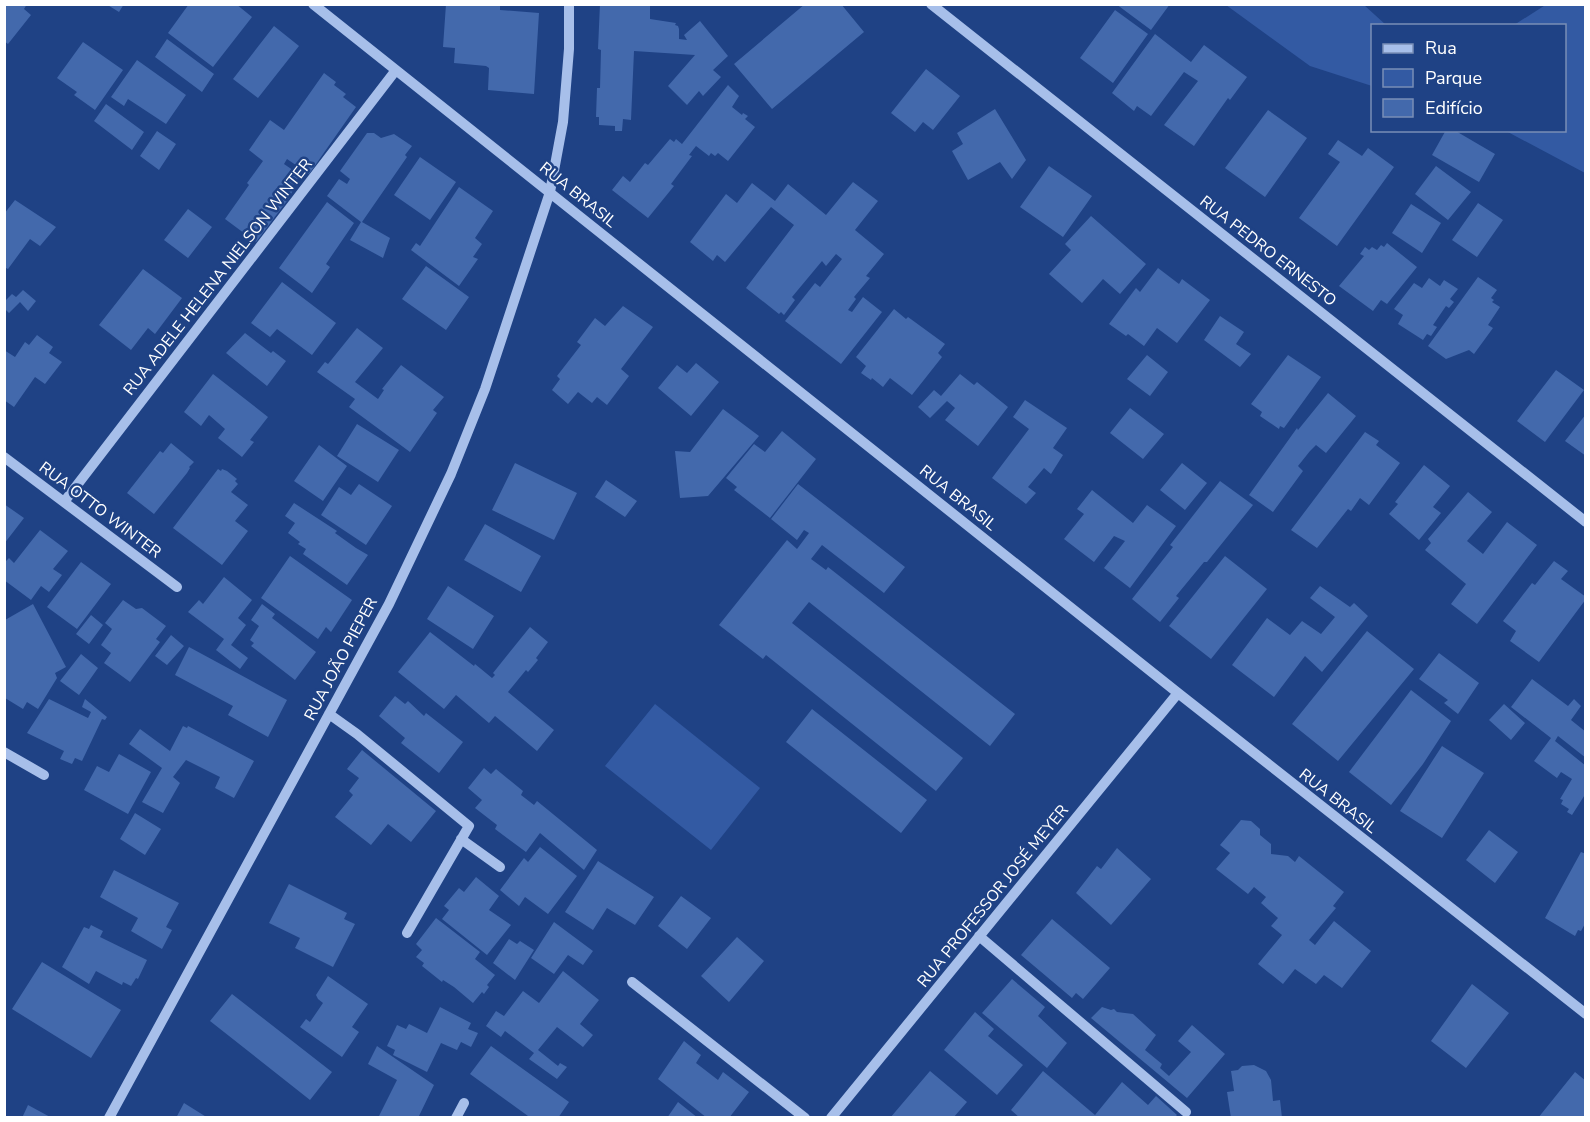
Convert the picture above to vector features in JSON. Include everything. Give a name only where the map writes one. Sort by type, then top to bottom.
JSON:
[{"type":"street","name":"RUA BRASIL","points":[[313,4],[1178,693],[1586,1014]]},
{"type":"street","name":"RUA JOÃO PIEPER","points":[[109,1118],[388,604],[451,474],[485,389],[550,192],[564,122],[569,49],[569,4]]},
{"type":"street","name":"RUA PEDRO ERNESTO","points":[[931,4],[1586,522]]},
{"type":"street","name":"RUA ADELE HELENA NIELSON WINTER","points":[[64,502],[396,70]]},
{"type":"street","name":"RUA OTTO WINTER","points":[[4,457],[177,587]]},
{"type":"street","name":"RUA PROFESSOR JOSÉ MEYER","points":[[831,1118],[1178,693]]},
{"type":"street","points":[[329,714],[357,734],[469,826],[407,933]]},
{"type":"street","points":[[4,752],[44,775]]},
{"type":"street","points":[[461,839],[500,867]]},
{"type":"street","points":[[979,936],[1186,1112]]},
{"type":"street","points":[[632,982],[805,1118]]},
{"type":"street","points":[[456,1118],[464,1103]]},
{"type":"green space","points":[[1547,4],[1585,5],[1585,173],[1508,132],[1566,132],[1566,24],[1516,24]]},
{"type":"green space","points":[[1226,5],[1364,5],[1385,24],[1371,24],[1371,86],[1310,66]]},
{"type":"green space","points":[[655,704],[760,788],[711,850],[605,766]]},
{"type":"building","points":[[4,4],[27,4],[24,9],[31,15],[8,44],[4,41]]},
{"type":"building","points":[[106,4],[124,4],[119,12]]},
{"type":"building","points":[[189,4],[236,4],[252,17],[213,67],[168,33]]},
{"type":"building","points":[[446,4],[500,4],[500,10],[539,13],[534,94],[488,90],[489,68],[454,63],[455,48],[443,47]]},
{"type":"building","points":[[600,4],[650,4],[650,19],[676,23],[679,29],[679,39],[687,40],[684,35],[700,21],[728,56],[713,70],[721,77],[703,96],[699,91],[687,105],[668,86],[695,55],[634,51],[631,120],[623,119],[622,131],[615,131],[615,126],[599,125],[599,117],[596,117],[597,88],[600,88],[601,50],[598,49]]},
{"type":"building","points":[[805,4],[841,4],[864,32],[772,109],[734,64]]},
{"type":"building","points":[[1116,4],[1170,4],[1151,30]]},
{"type":"building","points":[[1115,10],[1148,34],[1113,83],[1080,58]]},
{"type":"building","points":[[274,26],[299,46],[258,98],[233,79]]},
{"type":"building","points":[[1155,34],[1191,62],[1204,45],[1247,77],[1230,100],[1228,98],[1194,146],[1164,125],[1198,81],[1184,72],[1151,116],[1137,106],[1134,111],[1112,93]]},
{"type":"building","points":[[167,39],[214,74],[202,92],[155,57]]},
{"type":"building","points":[[83,42],[123,70],[95,110],[74,95],[77,92],[57,78]]},
{"type":"building","points":[[137,60],[186,95],[166,124],[128,99],[124,106],[111,97]]},
{"type":"building","points":[[926,69],[960,96],[933,130],[923,122],[915,132],[891,113]]},
{"type":"building","points":[[324,73],[346,94],[343,97],[356,107],[309,174],[287,159],[284,164],[300,175],[292,187],[294,188],[289,198],[256,242],[225,219],[263,161],[249,150],[270,120],[284,130]]},
{"type":"building","points":[[728,85],[739,96],[732,107],[742,115],[743,113],[748,116],[745,119],[755,127],[728,161],[718,153],[715,156],[711,153],[709,156],[696,146],[689,155],[692,156],[671,184],[674,186],[648,218],[612,190],[623,176],[630,182],[645,163],[648,165],[670,139],[674,142],[676,139],[682,144]]},
{"type":"building","points":[[106,104],[144,132],[132,150],[94,121]]},
{"type":"building","points":[[995,109],[1026,160],[1012,179],[1000,162],[968,180],[952,151],[963,144],[957,133]]},
{"type":"building","points":[[1268,110],[1307,138],[1265,197],[1225,168]]},
{"type":"building","points":[[157,131],[176,144],[159,170],[140,156]]},
{"type":"building","points":[[1445,132],[1457,132],[1495,154],[1479,182],[1432,155]]},
{"type":"building","points":[[367,133],[374,133],[381,138],[394,134],[412,146],[405,155],[407,157],[362,222],[390,238],[383,258],[350,240],[361,222],[327,196],[339,179],[347,184],[350,179],[340,171]]},
{"type":"building","points":[[1338,140],[1362,156],[1368,148],[1394,167],[1337,246],[1299,218],[1340,162],[1328,154]]},
{"type":"building","points":[[420,157],[456,182],[430,220],[394,195]]},
{"type":"building","points":[[1049,166],[1092,196],[1063,237],[1020,207]]},
{"type":"building","points":[[1436,166],[1471,192],[1448,220],[1415,194]]},
{"type":"building","points":[[853,182],[878,201],[855,230],[884,254],[866,276],[870,278],[854,297],[856,299],[848,310],[852,312],[863,297],[882,312],[841,364],[785,321],[815,283],[820,287],[842,259],[836,254],[826,266],[822,261],[792,297],[795,300],[784,315],[781,312],[779,314],[746,288],[794,225],[771,207],[725,262],[717,255],[713,261],[690,242],[726,194],[737,203],[752,183],[775,201],[788,184],[826,215]]},
{"type":"building","points":[[459,187],[493,211],[475,238],[482,244],[473,257],[478,259],[459,286],[411,250],[416,243],[420,246]]},
{"type":"building","points":[[15,200],[56,227],[40,246],[30,239],[8,269],[4,267],[4,214]]},
{"type":"building","points":[[327,202],[354,223],[326,264],[330,267],[312,293],[279,268]]},
{"type":"building","points":[[1478,203],[1503,220],[1477,257],[1452,240]]},
{"type":"building","points":[[1411,204],[1441,223],[1422,253],[1392,233]]},
{"type":"building","points":[[188,209],[212,227],[188,258],[164,240]]},
{"type":"building","points":[[1091,216],[1146,264],[1120,294],[1103,279],[1082,303],[1049,274],[1071,250],[1065,244]]},
{"type":"building","points":[[1387,243],[1417,267],[1387,304],[1381,300],[1373,311],[1339,286],[1364,256],[1360,254],[1365,247],[1369,250],[1372,247],[1377,250],[1381,245],[1384,247]]},
{"type":"building","points":[[426,266],[469,297],[446,330],[402,299]]},
{"type":"building","points":[[1158,268],[1179,284],[1182,279],[1210,300],[1177,343],[1157,328],[1144,346],[1109,324],[1136,288],[1140,292]]},
{"type":"building","points":[[143,269],[182,298],[155,334],[148,328],[131,350],[99,325]]},
{"type":"building","points":[[1478,277],[1497,290],[1491,298],[1494,300],[1492,302],[1500,307],[1488,325],[1493,328],[1474,354],[1469,350],[1446,359],[1428,346]]},
{"type":"building","points":[[1429,278],[1440,286],[1444,280],[1458,289],[1450,299],[1454,302],[1449,308],[1446,306],[1433,325],[1437,327],[1431,336],[1427,334],[1423,340],[1398,324],[1403,315],[1394,309],[1414,283],[1422,288]]},
{"type":"building","points":[[282,282],[336,323],[312,355],[277,329],[270,337],[251,323]]},
{"type":"building","points":[[23,290],[36,301],[28,311],[20,302],[9,313],[4,308],[4,302],[12,294],[16,297]]},
{"type":"building","points":[[623,306],[653,327],[621,369],[629,376],[607,405],[597,397],[592,403],[578,392],[568,404],[552,390],[560,379],[557,376],[581,345],[577,342],[595,318],[605,326]]},
{"type":"building","points":[[894,309],[945,344],[938,353],[942,357],[912,395],[890,378],[883,387],[872,378],[871,380],[861,373],[866,366],[856,357]]},
{"type":"building","points":[[1220,316],[1244,332],[1236,344],[1251,354],[1240,367],[1204,340]]},
{"type":"building","points":[[357,328],[383,348],[355,382],[378,399],[384,390],[382,389],[401,365],[444,397],[433,410],[437,413],[410,452],[349,407],[355,399],[317,372],[325,362],[328,364]]},
{"type":"building","points":[[245,333],[271,353],[273,351],[286,361],[267,386],[226,353]]},
{"type":"building","points":[[37,335],[53,347],[49,353],[62,362],[45,384],[35,377],[14,407],[4,400],[4,350],[15,357],[25,342],[29,345]]},
{"type":"building","points":[[1147,355],[1168,372],[1150,396],[1127,379]]},
{"type":"building","points":[[1288,355],[1321,377],[1284,428],[1280,426],[1279,429],[1260,416],[1262,412],[1251,404]]},
{"type":"building","points":[[696,363],[719,382],[691,416],[658,388],[677,365],[687,373]]},
{"type":"building","points":[[1556,370],[1584,390],[1545,442],[1517,421]]},
{"type":"building","points":[[213,374],[268,417],[250,440],[254,442],[242,457],[218,438],[225,429],[209,415],[201,426],[184,412]]},
{"type":"building","points":[[960,374],[974,385],[977,382],[1008,407],[978,446],[945,420],[955,408],[947,401],[930,418],[918,407],[934,390],[941,396]]},
{"type":"building","points":[[1328,393],[1356,416],[1326,453],[1316,445],[1310,451],[1298,466],[1303,471],[1273,512],[1249,495],[1297,428],[1298,430]]},
{"type":"building","points":[[1025,400],[1067,428],[1053,448],[1063,455],[1051,474],[1044,468],[1028,487],[1036,493],[1026,504],[992,478],[1029,429],[1013,417]]},
{"type":"building","points":[[1130,408],[1164,434],[1143,459],[1110,433]]},
{"type":"building","points":[[723,409],[759,436],[708,496],[680,498],[675,451],[690,452]]},
{"type":"building","points":[[1586,414],[1586,456],[1565,441]]},
{"type":"building","points":[[357,424],[399,450],[378,482],[337,456]]},
{"type":"building","points":[[782,431],[816,459],[770,518],[734,490],[737,487],[726,478],[754,444],[765,452]]},
{"type":"building","points":[[1365,432],[1379,441],[1376,445],[1400,463],[1369,505],[1360,498],[1351,511],[1348,509],[1317,548],[1291,530]]},
{"type":"building","points":[[171,443],[194,462],[154,514],[127,493],[160,451],[163,453]]},
{"type":"building","points":[[319,445],[347,466],[323,501],[294,481]]},
{"type":"building","points":[[515,463],[577,493],[554,540],[492,510]]},
{"type":"building","points":[[1182,463],[1207,483],[1185,510],[1160,490]]},
{"type":"building","points":[[1424,465],[1450,486],[1433,507],[1441,513],[1419,540],[1389,514],[1398,504],[1395,502]]},
{"type":"building","points":[[218,469],[227,471],[237,479],[235,481],[238,484],[231,492],[248,505],[235,521],[248,531],[222,565],[173,528]]},
{"type":"building","points":[[606,480],[637,501],[625,517],[595,497]]},
{"type":"building","points":[[1220,481],[1253,505],[1176,596],[1179,598],[1160,622],[1132,599],[1173,547],[1170,545]]},
{"type":"building","points":[[359,484],[392,506],[366,545],[321,515],[339,487],[351,495]]},
{"type":"building","points":[[798,484],[905,567],[884,593],[822,545],[811,559],[826,570],[828,567],[1015,714],[990,746],[809,602],[792,623],[963,758],[936,791],[766,655],[763,659],[719,625],[787,540],[797,549],[809,533],[804,530],[797,540],[771,519]]},
{"type":"building","points":[[1092,490],[1133,523],[1147,505],[1176,526],[1130,588],[1104,568],[1125,541],[1114,536],[1094,562],[1064,539],[1084,514],[1077,509]]},
{"type":"building","points":[[1468,492],[1492,512],[1467,541],[1483,554],[1507,522],[1537,545],[1477,624],[1451,604],[1466,584],[1425,550],[1431,543],[1428,539]]},
{"type":"building","points":[[294,503],[337,531],[335,533],[368,555],[347,585],[303,554],[306,549],[288,533],[295,523],[285,516]]},
{"type":"building","points":[[4,504],[24,518],[4,544]]},
{"type":"building","points":[[485,524],[541,556],[521,592],[464,560]]},
{"type":"building","points":[[40,530],[68,551],[53,569],[62,575],[49,592],[41,586],[31,600],[4,580],[4,563],[9,558],[14,563]]},
{"type":"building","points":[[290,556],[352,600],[331,632],[326,627],[318,639],[261,598]]},
{"type":"building","points":[[1225,556],[1267,589],[1211,659],[1169,626]]},
{"type":"building","points":[[1554,561],[1568,571],[1561,579],[1586,599],[1539,662],[1510,641],[1516,631],[1503,621],[1532,583],[1535,585]]},
{"type":"building","points":[[81,562],[111,584],[77,629],[47,607]]},
{"type":"building","points":[[224,577],[252,600],[238,618],[246,625],[231,645],[248,658],[240,669],[216,650],[224,639],[188,612],[199,600],[203,604]]},
{"type":"building","points":[[448,586],[494,616],[473,649],[427,619]]},
{"type":"building","points":[[1320,586],[1350,607],[1354,603],[1368,616],[1322,672],[1305,656],[1274,697],[1232,665],[1267,618],[1290,635],[1302,621],[1321,634],[1335,617],[1310,598]]},
{"type":"building","points":[[123,600],[136,609],[142,608],[166,626],[156,639],[160,642],[130,682],[104,663],[111,653],[101,645],[112,629],[105,623]]},
{"type":"building","points":[[33,604],[66,667],[55,673],[57,678],[38,709],[27,702],[23,709],[5,698],[5,620]]},
{"type":"building","points":[[262,604],[275,614],[272,618],[316,652],[295,680],[251,646],[254,643],[250,640],[259,626],[251,620]]},
{"type":"building","points":[[91,615],[103,625],[89,644],[76,634]]},
{"type":"building","points":[[530,627],[548,642],[536,658],[538,660],[528,672],[526,670],[508,692],[554,730],[537,751],[495,716],[489,723],[456,695],[444,709],[398,672],[430,632],[492,678],[495,675],[493,673]]},
{"type":"building","points":[[1367,631],[1414,669],[1338,761],[1292,724]]},
{"type":"building","points":[[171,635],[184,646],[167,665],[155,656]]},
{"type":"building","points":[[189,647],[287,700],[268,737],[228,715],[233,706],[175,675]]},
{"type":"building","points":[[1439,653],[1479,683],[1458,714],[1444,703],[1448,700],[1419,679]]},
{"type":"building","points":[[81,654],[98,668],[79,695],[60,681]]},
{"type":"building","points":[[1532,679],[1568,706],[1574,699],[1581,706],[1571,720],[1586,732],[1586,758],[1558,736],[1555,741],[1586,766],[1586,793],[1572,815],[1567,812],[1569,809],[1561,804],[1563,800],[1560,799],[1572,779],[1561,772],[1557,778],[1534,761],[1551,738],[1511,707]]},
{"type":"building","points":[[1411,690],[1451,721],[1423,764],[1391,805],[1349,772]]},
{"type":"building","points":[[395,696],[405,704],[408,701],[424,716],[426,713],[463,742],[439,773],[401,743],[405,738],[379,716]]},
{"type":"building","points":[[49,699],[88,718],[91,712],[82,707],[85,699],[107,717],[105,720],[102,719],[82,761],[75,758],[72,764],[60,759],[64,751],[27,733]]},
{"type":"building","points":[[1504,704],[1525,723],[1511,740],[1489,720]]},
{"type":"building","points":[[812,709],[927,800],[901,833],[786,742]]},
{"type":"building","points":[[183,726],[187,728],[188,726],[254,761],[234,798],[215,788],[220,777],[186,760],[173,777],[180,783],[163,813],[142,802],[162,768],[129,744],[140,729],[170,751]]},
{"type":"building","points":[[1442,746],[1484,773],[1442,838],[1400,811]]},
{"type":"building","points":[[362,750],[436,811],[411,842],[388,824],[371,845],[335,817],[353,795],[349,791],[359,778],[347,769]]},
{"type":"building","points":[[119,754],[151,772],[128,814],[84,790],[97,766],[109,772]]},
{"type":"building","points":[[484,768],[491,774],[496,769],[523,791],[521,795],[534,805],[537,801],[597,850],[584,870],[540,833],[526,852],[495,829],[497,825],[475,808],[482,800],[468,788]]},
{"type":"building","points":[[135,813],[161,829],[145,855],[120,839]]},
{"type":"building","points":[[1241,820],[1251,821],[1260,829],[1260,835],[1271,844],[1271,854],[1288,856],[1295,862],[1299,856],[1344,892],[1333,906],[1336,908],[1309,940],[1315,945],[1334,921],[1371,951],[1342,988],[1324,975],[1316,984],[1295,969],[1283,984],[1258,964],[1282,935],[1271,926],[1278,918],[1261,903],[1266,897],[1254,887],[1248,894],[1216,869],[1230,853],[1220,845]]},
{"type":"building","points":[[1489,830],[1518,852],[1495,883],[1466,860]]},
{"type":"building","points":[[540,847],[577,876],[548,914],[525,897],[519,906],[500,890],[524,858],[528,862]]},
{"type":"building","points":[[1117,848],[1151,879],[1111,925],[1076,893],[1097,866],[1101,869]]},
{"type":"building","points":[[1581,852],[1586,854],[1586,922],[1575,936],[1545,918]]},
{"type":"building","points":[[598,861],[654,897],[635,925],[607,908],[593,930],[565,912]]},
{"type":"building","points":[[114,870],[179,903],[166,927],[172,930],[162,949],[131,931],[138,918],[100,897]]},
{"type":"building","points":[[476,877],[499,896],[489,910],[511,925],[487,955],[442,919],[449,910],[444,906],[459,888],[464,892]]},
{"type":"building","points":[[289,884],[347,913],[344,919],[355,924],[333,967],[295,948],[300,938],[269,923]]},
{"type":"building","points":[[681,896],[711,918],[687,949],[658,926]]},
{"type":"building","points":[[436,918],[480,952],[475,959],[495,975],[487,985],[489,987],[484,994],[482,992],[473,1003],[422,966],[424,963],[416,957],[422,950],[416,944]]},
{"type":"building","points":[[1052,919],[1110,968],[1083,999],[1076,993],[1072,998],[1021,955]]},
{"type":"building","points":[[554,922],[593,951],[583,965],[568,955],[554,974],[531,958]]},
{"type":"building","points":[[91,925],[103,931],[100,937],[147,960],[138,979],[136,978],[131,986],[123,982],[122,985],[96,971],[89,984],[62,967],[84,927],[89,929]]},
{"type":"building","points":[[737,937],[764,961],[729,1002],[701,976]]},
{"type":"building","points":[[509,939],[517,944],[520,941],[534,950],[515,980],[493,963]]},
{"type":"building","points":[[42,962],[121,1010],[91,1058],[12,1009]]},
{"type":"building","points":[[563,971],[599,1000],[580,1024],[593,1035],[583,1047],[557,1027],[538,1050],[558,1066],[560,1063],[567,1067],[557,1079],[529,1059],[534,1053],[505,1031],[501,1037],[486,1026],[496,1011],[504,1016],[523,991],[539,1003]]},
{"type":"building","points":[[328,976],[368,1004],[352,1027],[359,1032],[342,1057],[300,1027],[306,1019],[310,1022],[323,1003],[316,995]]},
{"type":"building","points":[[1012,979],[1045,1007],[1038,1016],[1067,1043],[1047,1068],[982,1013]]},
{"type":"building","points":[[1472,984],[1509,1013],[1466,1068],[1431,1041]]},
{"type":"building","points":[[232,994],[332,1072],[310,1100],[210,1021]]},
{"type":"building","points":[[440,1007],[471,1023],[468,1029],[478,1033],[471,1047],[461,1042],[457,1050],[441,1043],[427,1072],[393,1055],[395,1050],[387,1046],[397,1025],[406,1029],[409,1024],[427,1033]]},
{"type":"building","points":[[1102,1007],[1133,1014],[1156,1035],[1145,1050],[1162,1064],[1160,1068],[1169,1076],[1191,1052],[1178,1041],[1192,1025],[1225,1054],[1187,1098],[1091,1018]]},
{"type":"building","points":[[975,1012],[994,1029],[988,1036],[1023,1065],[997,1095],[944,1050]]},
{"type":"building","points":[[684,1041],[701,1055],[696,1063],[718,1080],[723,1072],[749,1092],[729,1118],[707,1118],[658,1079]]},
{"type":"building","points":[[377,1046],[434,1085],[418,1118],[378,1118],[397,1080],[368,1064]]},
{"type":"building","points":[[491,1046],[569,1102],[558,1118],[527,1118],[528,1116],[470,1074]]},
{"type":"building","points":[[1254,1065],[1266,1071],[1271,1080],[1273,1101],[1280,1100],[1282,1118],[1231,1118],[1227,1092],[1234,1091],[1231,1071],[1238,1070],[1242,1066]]},
{"type":"building","points":[[930,1071],[967,1102],[953,1118],[890,1118]]},
{"type":"building","points":[[1043,1071],[1095,1115],[1122,1082],[1148,1105],[1156,1096],[1177,1115],[1174,1118],[1020,1118],[1011,1110]]},
{"type":"building","points":[[1575,1072],[1586,1081],[1586,1118],[1538,1118]]},
{"type":"building","points":[[678,1102],[698,1118],[667,1118]]},
{"type":"building","points":[[184,1103],[208,1118],[176,1118]]},
{"type":"building","points":[[28,1105],[52,1118],[22,1118]]}]
